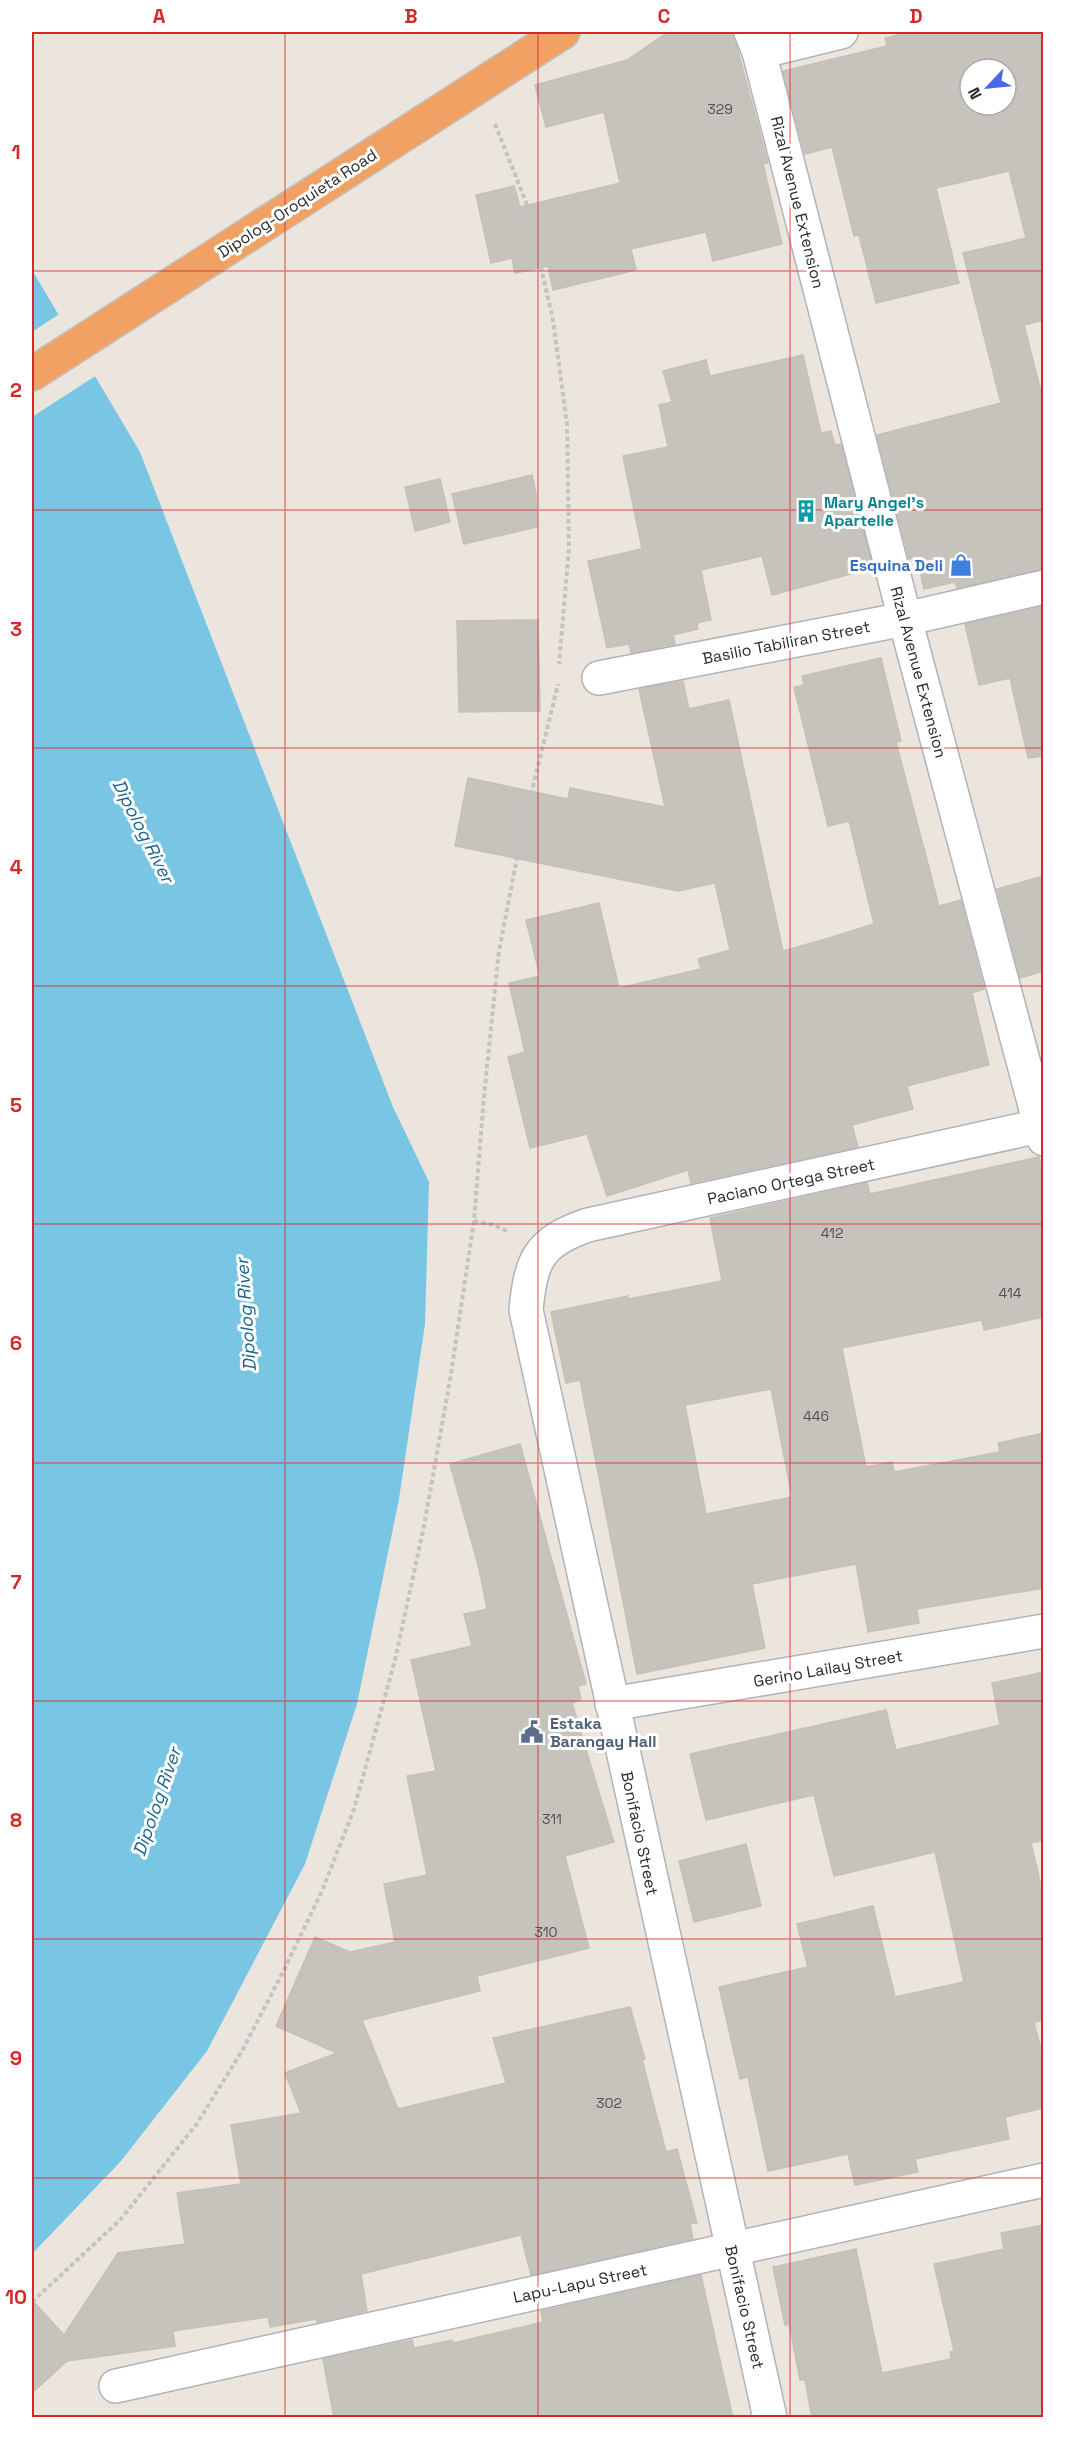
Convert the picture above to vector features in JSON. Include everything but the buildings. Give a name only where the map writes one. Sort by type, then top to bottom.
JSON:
[{"type":"highway","name":"Dipolog-Oroquieta Road","points":[[32,374],[563,32]]},
{"type":"street","points":[[755,42],[841,32]]},
{"type":"street","name":"Rizal Avenue Extension","points":[[755,42],[905,619],[1042,1130]]},
{"type":"street","name":"Basilio Tabiliran Street","points":[[599,678],[905,619],[1044,587]]},
{"type":"street","name":"Paciano Ortega Street","points":[[543,1249],[565,1233],[588,1225],[1042,1130]]},
{"type":"street","name":"Bonifacio Street","points":[[543,1249],[529,1278],[526,1310],[770,2418]]},
{"type":"street","name":"Gerino Lailay Street","points":[[612,1704],[1044,1631]]},
{"type":"street","name":"Lapu-Lapu Street","points":[[116,2386],[1044,2180]]},
{"type":"path","points":[[480,86],[526,202],[553,320],[567,424],[569,548],[559,671]]},
{"type":"path","points":[[32,2302],[120,2220],[196,2125],[242,2051],[283,1972],[322,1891],[354,1809],[395,1660],[424,1526],[450,1380],[474,1221],[499,951],[522,832],[558,682]]},
{"type":"water","name":"Dipolog River","points":[[32,270],[140,452],[393,1107],[429,1182],[425,1324],[399,1499],[357,1704],[305,1864],[207,2051],[121,2161],[32,2254]]},
{"type":"pier","points":[[61,313],[97,375],[32,417],[32,332]]},
{"type":"place","name":"Mary Angel's Apartelle","points":[[806,511]]},
{"type":"place","name":"Esquina Deli","points":[[961,565]]},
{"type":"place","name":"Estaka Barangay Hall","points":[[532,1732]]}]
